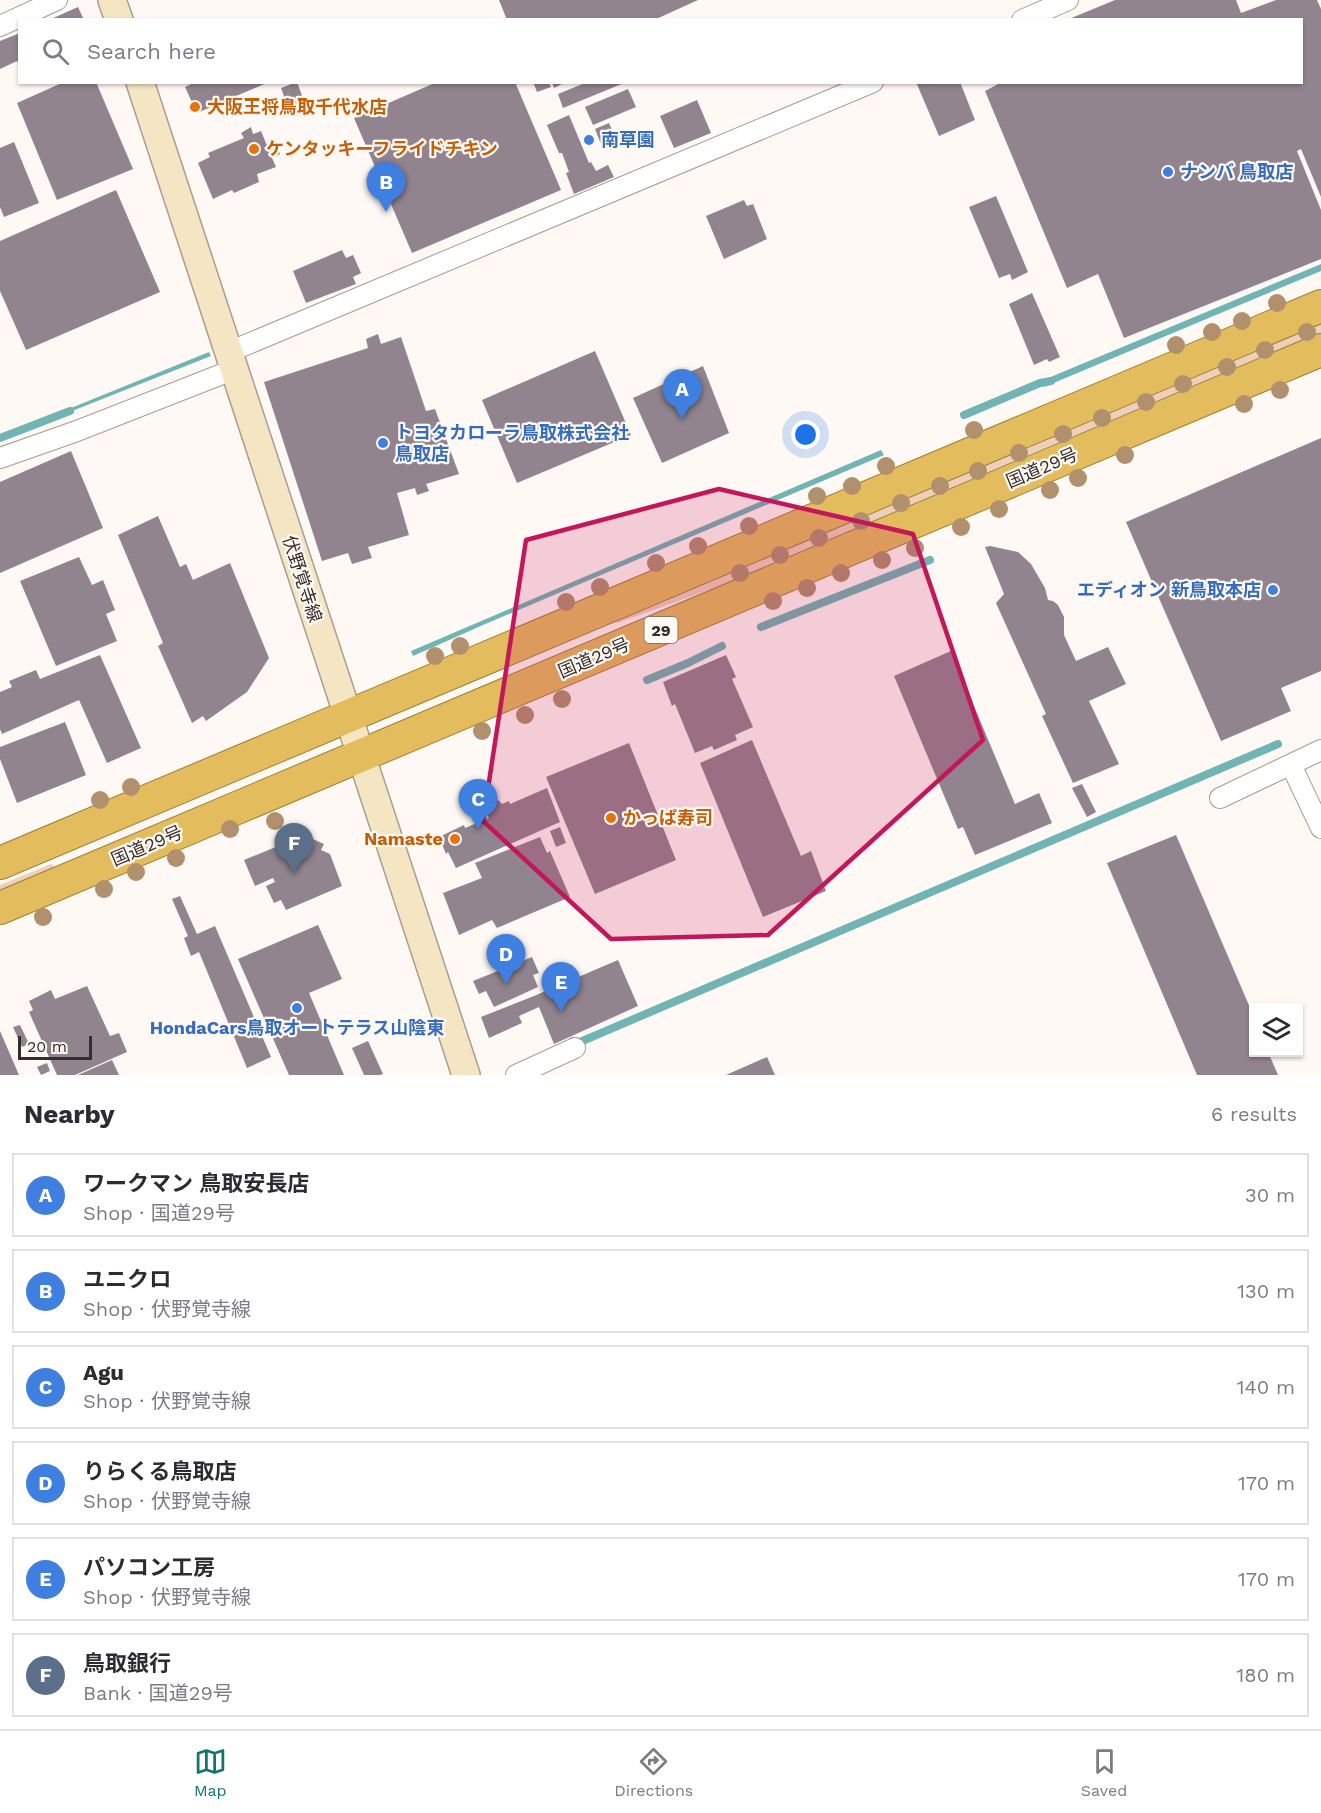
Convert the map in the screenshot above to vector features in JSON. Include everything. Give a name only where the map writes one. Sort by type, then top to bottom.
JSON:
[{"type":"highway","name":"29","points":[[0,863],[1321,306]]},
{"type":"highway","name":"国道29号","points":[[0,908],[1321,350]]},
{"type":"main road","points":[[112,0],[118,18]]},
{"type":"main road","name":"伏野覚寺線","points":[[141,84],[466,1075]]},
{"type":"street","points":[[0,26],[57,0]]},
{"type":"street","points":[[1027,18],[1068,0]]},
{"type":"street","points":[[0,458],[77,430],[868,84]]},
{"type":"street","points":[[1220,798],[1321,750]]},
{"type":"street","points":[[1291,765],[1321,828]]},
{"type":"street","points":[[516,1075],[576,1048]]},
{"type":"highlighted area","points":[[719,489],[913,534],[983,740],[768,935],[611,939],[483,821],[526,540]]},
{"type":"shaded area","points":[[1321,320],[1321,333],[742,578],[617,623],[614,619]]},
{"type":"shaded area","points":[[51,864],[57,868],[0,892],[0,885]]},
{"type":"water","points":[[1321,264],[1321,271],[1044,387],[1041,381]]},
{"type":"water","points":[[209,352],[211,356],[62,415],[61,412]]},
{"type":"water","points":[[881,450],[884,455],[413,656],[411,651]]},
{"type":"building","points":[[499,0],[698,0],[658,18],[506,18]]},
{"type":"building","name":"ナンバ 鳥取店","points":[[1115,0],[1236,0],[1241,13],[1276,0],[1317,0],[1321,9],[1321,197],[1301,149],[1297,151],[1321,210],[1321,259],[1124,338],[1098,274],[1067,288],[985,91],[998,84],[1303,84],[1303,18],[1071,18]]},
{"type":"building","points":[[78,7],[83,18],[53,18]]},
{"type":"building","points":[[18,34],[18,63],[17,61],[0,69],[0,41]]},
{"type":"building","points":[[60,84],[97,84],[133,169],[57,200],[17,103]]},
{"type":"building","points":[[191,84],[264,84],[197,113],[185,87]]},
{"type":"building","points":[[298,84],[304,101],[288,107],[281,88]]},
{"type":"building","points":[[432,84],[516,84],[561,190],[412,253],[354,118]]},
{"type":"building","points":[[534,84],[549,84],[551,87],[537,92]]},
{"type":"building","points":[[583,84],[622,84],[563,108],[558,94]]},
{"type":"building","points":[[917,84],[961,84],[975,120],[939,136]]},
{"type":"building","points":[[628,89],[636,107],[593,125],[585,107]]},
{"type":"building","points":[[697,100],[711,133],[674,148],[660,116]]},
{"type":"building","points":[[569,115],[589,163],[591,162],[596,171],[608,165],[614,177],[574,194],[562,153],[559,153],[547,125]]},
{"type":"building","points":[[609,123],[617,142],[603,149],[595,129]]},
{"type":"building","points":[[251,127],[253,134],[261,131],[268,148],[276,144],[280,154],[272,158],[276,167],[257,174],[259,182],[234,193],[232,190],[213,199],[198,163],[210,157],[208,153],[244,138],[241,133]]},
{"type":"building","points":[[14,142],[39,203],[4,217],[0,207],[0,148]]},
{"type":"building","points":[[116,190],[160,292],[26,350],[0,291],[0,241]]},
{"type":"building","points":[[996,196],[1028,272],[1012,280],[1010,274],[999,278],[969,207]]},
{"type":"building","points":[[744,200],[747,206],[753,204],[767,239],[724,259],[706,216]]},
{"type":"building","points":[[342,250],[346,258],[353,255],[361,273],[353,277],[356,284],[306,303],[293,271]]},
{"type":"building","points":[[1032,293],[1060,357],[1049,362],[1047,359],[1034,365],[1009,304]]},
{"type":"building","points":[[378,334],[381,344],[401,337],[426,411],[435,409],[459,474],[426,484],[429,491],[417,495],[415,488],[397,493],[409,535],[368,547],[372,558],[352,564],[348,553],[322,561],[264,382],[368,348],[366,339]]},
{"type":"building","points":[[595,351],[631,435],[517,483],[482,400]]},
{"type":"building","points":[[703,366],[729,433],[662,463],[633,398]]},
{"type":"building","points":[[1321,438],[1321,671],[1281,688],[1291,711],[1221,741],[1126,522]]},
{"type":"building","points":[[71,451],[103,528],[0,573],[0,482]]},
{"type":"building","points":[[158,516],[180,567],[186,564],[193,580],[230,563],[269,658],[247,692],[206,721],[203,716],[192,723],[158,646],[163,643],[118,535]]},
{"type":"building","points":[[985,547],[1018,552],[1031,564],[1045,588],[1048,600],[1058,605],[1064,617],[1064,635],[1076,661],[1108,647],[1126,684],[1089,701],[1119,764],[1073,783],[1042,716],[1046,714],[996,603],[1004,594]]},
{"type":"building","points":[[79,557],[92,585],[103,580],[115,610],[106,614],[117,641],[56,666],[20,581]]},
{"type":"building","points":[[951,651],[1015,804],[1039,793],[1052,823],[975,855],[963,827],[958,829],[894,676]]},
{"type":"building","points":[[100,655],[141,748],[107,763],[79,700],[2,734],[0,692],[12,687],[9,681],[36,670],[40,679]]},
{"type":"building","points":[[726,655],[736,677],[732,679],[753,727],[735,735],[737,740],[714,750],[712,746],[695,753],[675,704],[672,706],[663,682]]},
{"type":"building","points":[[65,722],[86,775],[17,803],[0,759],[0,747]]},
{"type":"building","points":[[752,740],[801,856],[811,851],[826,891],[763,917],[700,763]]},
{"type":"building","name":"かっぱ寿司","points":[[629,743],[676,860],[595,894],[546,777]]},
{"type":"building","points":[[1082,784],[1096,812],[1087,817],[1072,788]]},
{"type":"building","points":[[547,788],[560,822],[456,868],[448,852],[446,854],[439,837],[464,825],[465,828],[489,818],[486,812],[494,810],[494,801],[498,800],[502,804],[509,801],[510,804]]},
{"type":"building","points":[[560,827],[566,843],[556,847],[550,831]]},
{"type":"building","points":[[1176,835],[1249,1005],[1249,1057],[1270,1057],[1278,1075],[1197,1075],[1107,863]]},
{"type":"building","points":[[308,837],[324,844],[321,850],[330,854],[342,886],[286,910],[281,900],[274,903],[266,886],[275,882],[273,878],[255,886],[244,860],[295,839],[305,844]]},
{"type":"building","points":[[540,837],[547,853],[550,851],[570,897],[497,928],[492,920],[459,935],[443,893],[482,878],[475,863]]},
{"type":"building","points":[[180,896],[197,934],[215,926],[271,1057],[247,1068],[199,952],[191,956],[184,938],[188,936],[172,899]]},
{"type":"building","points":[[318,925],[342,979],[309,993],[344,1075],[289,1075],[238,959]]},
{"type":"building","points":[[532,957],[539,973],[533,975],[538,987],[494,1007],[486,991],[479,994],[473,981]]},
{"type":"building","points":[[618,960],[638,1006],[554,1044],[539,1007],[519,1016],[522,1023],[489,1038],[481,1017]]},
{"type":"building","points":[[87,986],[110,1036],[119,1033],[127,1052],[75,1075],[57,1075],[29,1012],[33,1010],[29,1001],[51,990],[55,999]]},
{"type":"building","points":[[20,1025],[29,1044],[22,1047],[13,1027]]},
{"type":"building","points":[[0,1031],[19,1075],[0,1075]]},
{"type":"building","points":[[368,1041],[383,1074],[364,1075],[352,1048]]},
{"type":"building","points":[[767,1057],[775,1075],[726,1075]]},
{"type":"building","points":[[112,1060],[119,1075],[78,1075]]},
{"type":"building","points":[[47,1063],[50,1071],[41,1075],[37,1067]]},
{"type":"waterway","points":[[964,415],[1040,383],[1051,381]]},
{"type":"waterway","points":[[0,438],[70,411]]},
{"type":"waterway","points":[[761,627],[930,560]]},
{"type":"waterway","points":[[647,680],[722,646]]},
{"type":"waterway","points":[[573,1041],[580,1042],[1278,744]]},
{"type":"place","name":"大阪王将鳥取千代水店","points":[[195,107]]},
{"type":"place","name":"南草園","points":[[589,140]]},
{"type":"place","name":"ケンタッキーフライドチキン","points":[[254,149]]},
{"type":"place","name":"ナンバ 鳥取店","points":[[1168,172]]},
{"type":"place","name":"ユニクロ","points":[[386,212]]},
{"type":"place","name":"ワークマン 鳥取安長店","points":[[682,419]]},
{"type":"place","name":"トヨタカローラ鳥取株式会社 鳥取店","points":[[383,443]]},
{"type":"place","name":"エディオン 新鳥取本店","points":[[1273,590]]},
{"type":"place","name":"かっぱ寿司","points":[[611,818]]},
{"type":"place","name":"Agu","points":[[478,829]]},
{"type":"place","name":"Namaste","points":[[455,839]]},
{"type":"place","name":"鳥取銀行","points":[[294,873]]},
{"type":"place","name":"りらくる鳥取店","points":[[506,984]]},
{"type":"place","name":"HondaCars鳥取オートテラス山陰東","points":[[297,1008]]},
{"type":"place","name":"パソコン工房","points":[[561,1012]]}]
